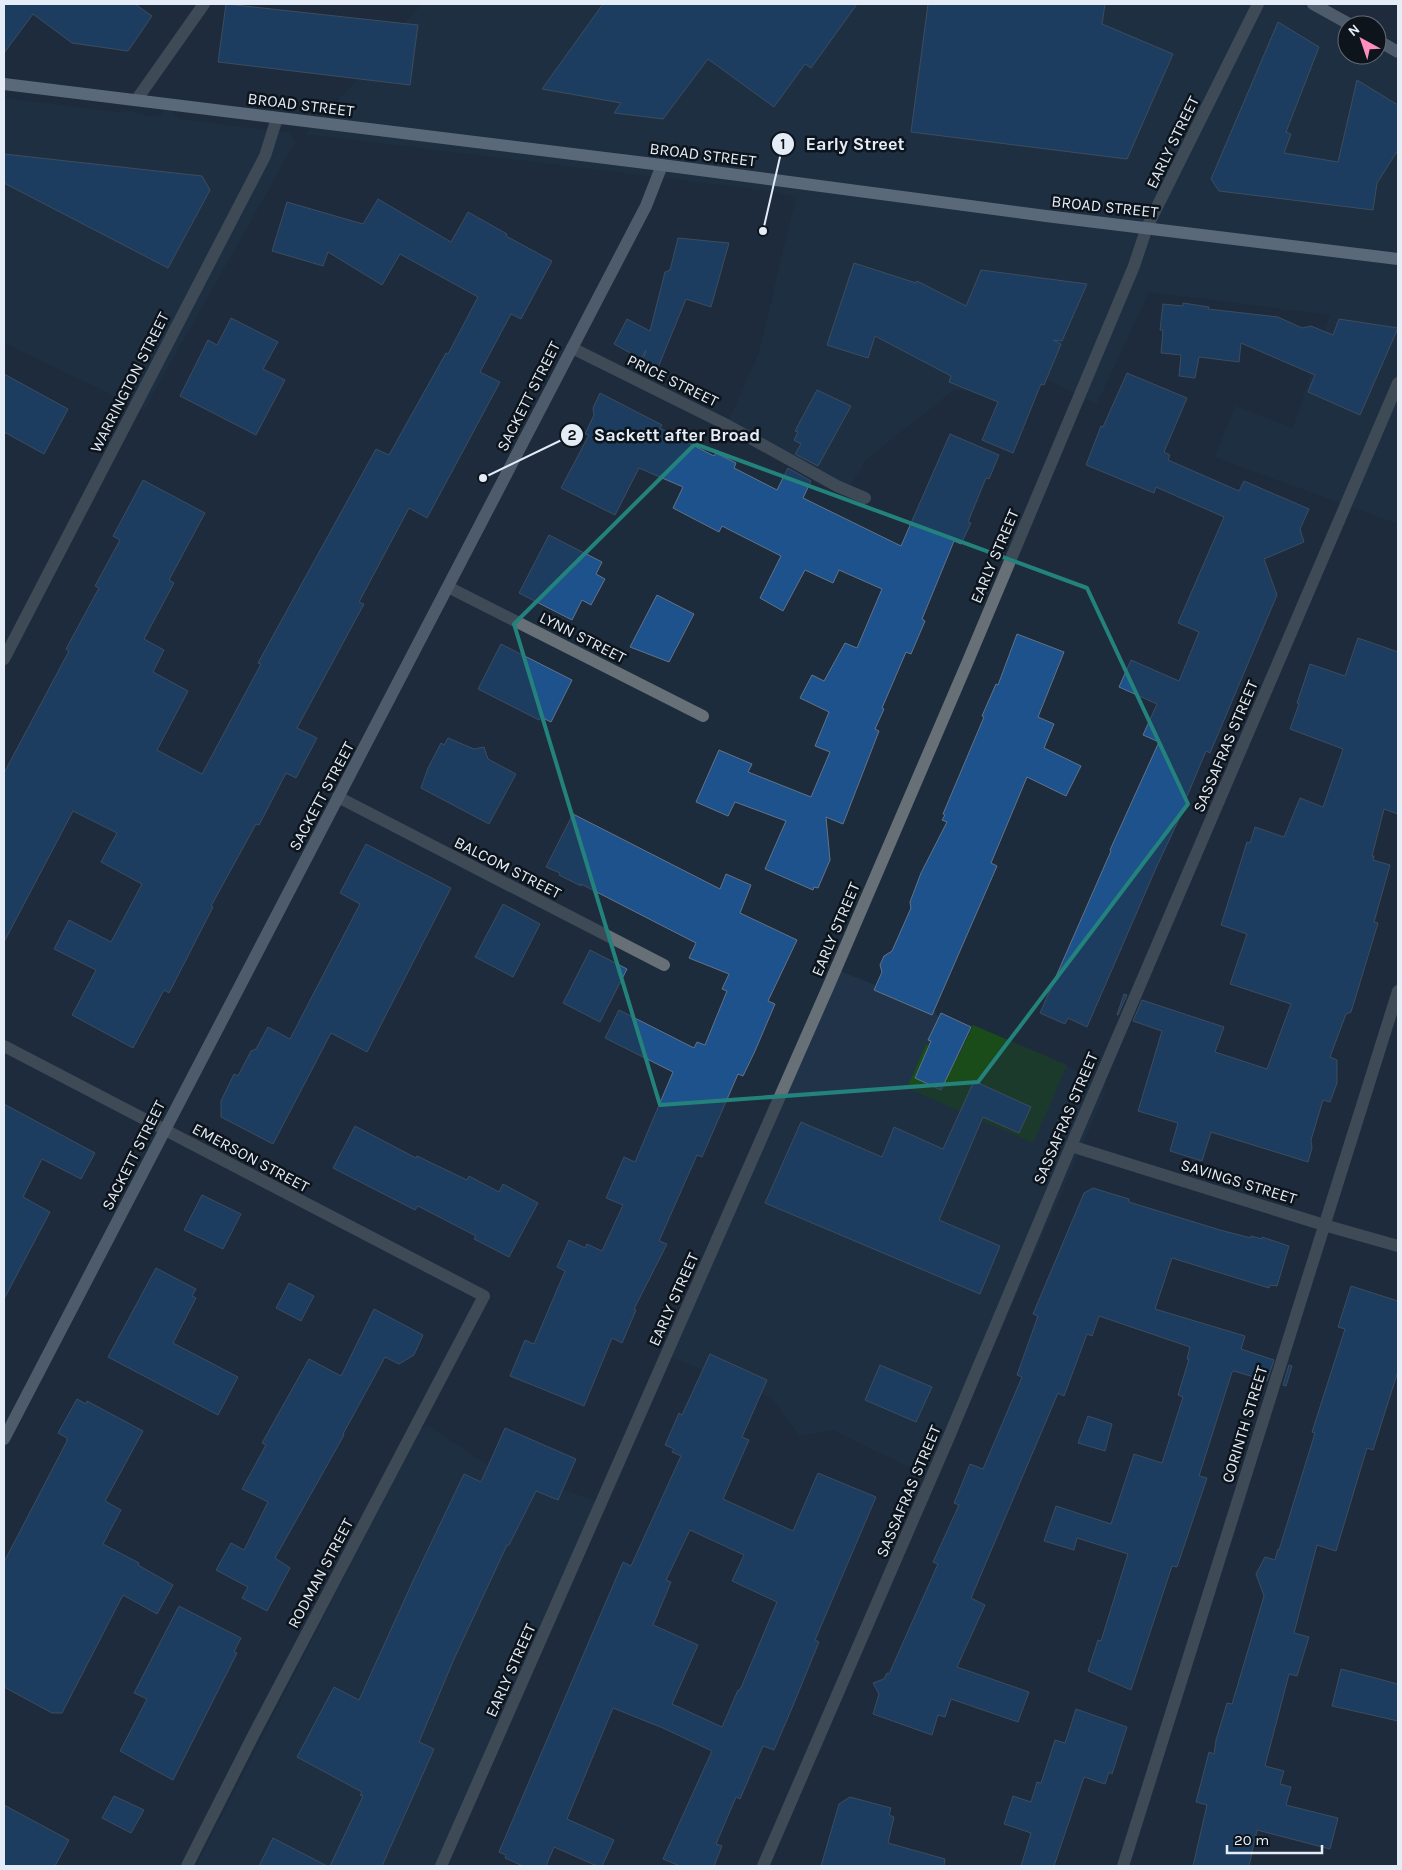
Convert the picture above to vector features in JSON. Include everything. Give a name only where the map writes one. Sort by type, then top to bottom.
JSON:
[{"type":"main road","name":"BROAD STREET","points":[[4,84],[137,99],[662,165],[1036,215],[1398,259]]},
{"type":"street","points":[[137,99],[204,4]]},
{"type":"street","name":"EARLY STREET","points":[[441,1866],[829,985],[1134,266],[1147,227],[1258,4]]},
{"type":"street","points":[[1314,4],[1337,17]]},
{"type":"street","points":[[1387,46],[1398,52]]},
{"type":"street","name":"WARRINGTON STREET","points":[[4,659],[265,156],[277,118]]},
{"type":"street","name":"SACKETT STREET","points":[[4,1440],[646,206],[662,165]]},
{"type":"street","name":"PRICE STREET","points":[[572,348],[725,424],[837,486],[865,498]]},
{"type":"street","name":"SASSAFRAS STREET","points":[[763,1866],[948,1439],[1070,1146],[1398,383]]},
{"type":"street","name":"LYNN STREET","points":[[448,587],[703,716]]},
{"type":"street","name":"BALCOM STREET","points":[[338,796],[664,965]]},
{"type":"street","name":"CORINTH STREET","points":[[1123,1866],[1398,991]]},
{"type":"street","name":"EMERSON STREET","points":[[4,1046],[484,1296]]},
{"type":"street","name":"SAVINGS STREET","points":[[1070,1146],[1398,1246]]},
{"type":"street","name":"RODMAN STREET","points":[[187,1866],[258,1725],[484,1296]]},
{"type":"highlighted area","points":[[695,444],[1087,588],[1188,804],[978,1082],[660,1105],[514,624]]},
{"type":"shaded area","points":[[422,4],[1316,4],[1337,18],[1337,65],[1387,65],[1387,42],[1398,48],[1398,524],[1214,457],[1235,406],[1293,428],[1330,315],[1149,292],[1097,404],[1019,365],[994,368],[967,391],[954,390],[866,460],[852,483],[843,486],[729,420],[759,352],[796,197],[771,191],[305,134],[363,74],[393,35]]},
{"type":"shaded area","points":[[4,98],[116,112],[133,111],[137,114],[158,117],[168,108],[180,119],[289,133],[296,141],[144,410],[4,343]]},
{"type":"shaded area","points":[[833,972],[843,972],[934,1009],[948,1034],[979,1052],[1035,1051],[1105,1084],[1105,1093],[941,1467],[929,1477],[833,1430],[800,1436],[771,1398],[669,1356]]},
{"type":"shaded area","points":[[427,1425],[489,1466],[523,1475],[598,1502],[443,1866],[196,1866],[419,1431]]},
{"type":"green space","points":[[973,1025],[1067,1065],[1033,1143],[907,1088],[926,1044],[958,1057]]},
{"type":"building","points":[[4,4],[135,4],[152,16],[128,51],[72,43],[33,14],[4,53]]},
{"type":"building","points":[[226,4],[418,25],[410,85],[218,62]]},
{"type":"building","points":[[603,4],[857,4],[811,68],[805,64],[774,107],[708,59],[663,119],[614,113],[621,103],[542,89]]},
{"type":"building","points":[[928,4],[1105,4],[1102,24],[1173,54],[1127,159],[911,132]]},
{"type":"building","points":[[1278,22],[1319,47],[1286,132],[1291,134],[1284,153],[1338,162],[1357,80],[1398,105],[1398,150],[1377,183],[1373,210],[1219,191],[1211,179]]},
{"type":"building","points":[[4,154],[202,176],[210,190],[168,268],[4,183]]},
{"type":"building","points":[[378,199],[451,242],[468,212],[507,234],[506,236],[552,261],[521,319],[511,314],[480,372],[500,382],[427,518],[409,508],[359,602],[364,604],[297,728],[317,738],[296,778],[286,773],[259,825],[256,824],[211,906],[213,907],[169,993],[164,990],[133,1048],[72,1015],[96,970],[54,949],[69,920],[111,942],[142,884],[101,862],[117,833],[73,811],[4,942],[4,773],[69,651],[66,649],[99,588],[95,586],[120,540],[113,536],[143,480],[205,513],[169,580],[174,583],[144,639],[164,650],[153,672],[188,691],[157,750],[202,774],[261,664],[258,663],[376,449],[389,455],[446,353],[448,354],[478,297],[400,254],[382,285],[328,252],[323,266],[272,251],[287,202],[363,224]]},
{"type":"building","points":[[678,238],[729,243],[711,307],[686,299],[655,375],[640,370],[646,350],[641,359],[614,344],[627,319],[650,331],[665,272],[670,270]]},
{"type":"building","points":[[854,263],[916,283],[917,281],[966,306],[981,270],[1087,284],[1062,341],[1053,340],[1061,344],[1044,385],[1041,384],[1013,453],[982,440],[998,402],[949,382],[951,376],[875,336],[868,358],[827,345]]},
{"type":"building","points":[[1183,303],[1209,307],[1208,309],[1278,317],[1302,328],[1311,326],[1333,335],[1339,319],[1398,328],[1360,415],[1308,392],[1315,375],[1241,343],[1239,362],[1199,357],[1195,378],[1179,376],[1181,355],[1161,353],[1163,330],[1160,330],[1163,304],[1183,306]]},
{"type":"building","points":[[231,318],[278,342],[263,369],[285,380],[256,435],[180,396],[208,340],[217,345]]},
{"type":"building","points":[[1127,373],[1187,398],[1164,452],[1170,455],[1168,460],[1239,491],[1244,481],[1309,509],[1300,529],[1304,542],[1264,559],[1277,595],[1210,753],[1206,751],[1185,801],[1187,802],[1156,868],[1087,1027],[1068,1018],[1065,1024],[1040,1013],[1159,742],[1143,735],[1157,704],[1119,687],[1131,660],[1179,681],[1199,632],[1178,623],[1224,517],[1156,487],[1154,493],[1086,465],[1101,426],[1103,427]]},
{"type":"building","points":[[4,374],[68,409],[44,454],[4,432]]},
{"type":"building","points":[[817,390],[851,406],[818,466],[795,454],[801,444],[794,440],[798,432],[795,431]]},
{"type":"building","points":[[600,393],[662,425],[660,428],[714,456],[716,453],[736,463],[734,468],[777,490],[788,468],[811,481],[803,498],[901,546],[950,434],[999,455],[989,479],[986,478],[968,522],[971,523],[961,544],[954,541],[922,619],[925,621],[911,654],[906,652],[882,708],[884,709],[875,729],[879,731],[843,824],[826,817],[830,860],[818,888],[814,887],[813,890],[765,869],[786,821],[735,802],[728,816],[696,802],[719,750],[752,764],[748,772],[811,797],[830,752],[815,746],[829,712],[800,698],[812,675],[824,681],[845,643],[857,648],[882,589],[839,570],[833,583],[805,570],[783,611],[760,598],[781,556],[722,526],[719,532],[673,508],[683,487],[639,468],[615,515],[561,488],[589,435],[585,434],[594,415],[593,408]]},
{"type":"building","points":[[549,535],[602,562],[596,574],[605,579],[591,605],[582,600],[572,620],[519,593]]},
{"type":"building","points":[[657,595],[694,614],[669,662],[630,647]]},
{"type":"building","points":[[1017,634],[1064,652],[1038,717],[1054,724],[1044,748],[1081,766],[1066,796],[1027,777],[991,863],[997,866],[932,1015],[874,990],[882,972],[880,965],[884,956],[892,951],[911,908],[910,902],[921,873],[947,822],[942,820],[945,815],[943,814],[984,717],[982,716],[996,684],[998,685]]},
{"type":"building","points":[[1358,638],[1398,652],[1398,814],[1384,809],[1372,856],[1374,856],[1373,860],[1390,865],[1374,922],[1378,923],[1351,1012],[1346,1014],[1330,1057],[1337,1060],[1337,1083],[1330,1102],[1323,1100],[1311,1140],[1312,1148],[1308,1162],[1211,1132],[1202,1161],[1170,1151],[1178,1123],[1138,1111],[1162,1031],[1133,1021],[1142,1000],[1224,1027],[1215,1052],[1267,1069],[1291,1004],[1230,984],[1247,934],[1221,925],[1247,842],[1250,843],[1255,827],[1284,837],[1300,798],[1323,807],[1343,749],[1290,729],[1310,664],[1345,676]]},
{"type":"building","points":[[501,644],[572,680],[551,722],[541,717],[539,720],[478,689]]},
{"type":"building","points":[[448,738],[474,749],[484,747],[488,759],[516,774],[489,824],[421,788],[428,768],[441,743],[444,745]]},
{"type":"building","points":[[573,814],[720,889],[726,874],[751,885],[740,913],[797,940],[768,1001],[775,1004],[755,1051],[743,1076],[738,1074],[702,1157],[697,1155],[659,1241],[667,1244],[634,1309],[636,1310],[622,1343],[612,1338],[584,1406],[510,1376],[525,1340],[534,1344],[565,1271],[557,1267],[569,1240],[585,1248],[587,1244],[602,1251],[623,1205],[606,1198],[624,1157],[635,1162],[673,1072],[605,1038],[619,1010],[694,1048],[697,1042],[705,1045],[727,991],[722,989],[729,974],[689,958],[696,943],[546,867]]},
{"type":"building","points":[[366,844],[451,888],[367,1052],[331,1033],[273,1144],[221,1117],[221,1101],[234,1074],[238,1076],[251,1051],[256,1049],[268,1027],[290,1039],[360,904],[340,893]]},
{"type":"building","points":[[503,904],[540,924],[513,977],[475,957]]},
{"type":"building","points":[[590,950],[627,969],[600,1022],[563,1003]]},
{"type":"building","points":[[1124,994],[1127,995],[1117,1015]]},
{"type":"building","points":[[941,1013],[971,1027],[941,1090],[915,1078],[931,1041],[928,1040]]},
{"type":"building","points":[[974,1081],[1031,1107],[1019,1133],[983,1117],[939,1220],[1000,1246],[980,1294],[765,1203],[801,1122],[882,1157],[894,1127],[943,1149]]},
{"type":"building","points":[[4,1104],[95,1153],[81,1179],[42,1159],[23,1197],[50,1212],[4,1299]]},
{"type":"building","points":[[355,1126],[416,1158],[417,1156],[467,1180],[469,1176],[499,1192],[503,1184],[538,1203],[509,1257],[474,1239],[476,1236],[418,1206],[415,1210],[333,1168]]},
{"type":"building","points":[[1093,1188],[1129,1199],[1129,1202],[1220,1230],[1251,1238],[1251,1236],[1262,1239],[1262,1237],[1289,1246],[1277,1286],[1270,1285],[1269,1288],[1172,1258],[1155,1309],[1245,1336],[1241,1349],[1274,1360],[1267,1381],[1232,1372],[1199,1476],[1207,1478],[1177,1567],[1172,1566],[1131,1690],[1088,1671],[1098,1640],[1101,1641],[1128,1554],[1077,1538],[1074,1550],[1044,1541],[1056,1506],[1111,1524],[1134,1454],[1162,1463],[1183,1397],[1178,1395],[1189,1359],[1187,1359],[1190,1347],[1099,1316],[1092,1336],[1087,1334],[1064,1396],[1058,1393],[971,1598],[985,1605],[957,1667],[1029,1692],[1018,1722],[951,1699],[945,1717],[938,1715],[932,1735],[873,1714],[879,1694],[873,1683],[884,1679],[887,1673],[889,1674],[938,1564],[933,1562],[959,1505],[954,1503],[970,1464],[983,1469],[1022,1377],[1017,1375],[1038,1316],[1033,1314],[1084,1193]]},
{"type":"building","points":[[202,1195],[241,1214],[223,1249],[184,1230]]},
{"type":"building","points":[[156,1268],[196,1289],[192,1296],[196,1298],[173,1343],[238,1377],[218,1415],[108,1357]]},
{"type":"building","points":[[289,1283],[314,1296],[301,1321],[276,1308]]},
{"type":"building","points":[[1351,1286],[1398,1301],[1398,1371],[1373,1450],[1367,1448],[1336,1551],[1317,1545],[1294,1633],[1309,1637],[1297,1676],[1289,1674],[1265,1766],[1284,1771],[1280,1784],[1291,1787],[1286,1805],[1338,1818],[1330,1849],[1257,1830],[1249,1866],[1193,1866],[1207,1805],[1196,1802],[1209,1752],[1214,1754],[1216,1740],[1227,1703],[1232,1704],[1264,1596],[1256,1574],[1265,1557],[1275,1560],[1279,1550],[1315,1433],[1312,1432],[1345,1329],[1338,1327]]},
{"type":"building","points":[[374,1309],[423,1335],[414,1355],[399,1364],[385,1357],[275,1558],[290,1568],[267,1611],[242,1598],[248,1587],[216,1570],[231,1543],[244,1550],[268,1502],[242,1489],[266,1445],[262,1443],[309,1359],[341,1376]]},
{"type":"building","points":[[710,1354],[767,1380],[742,1437],[749,1440],[723,1499],[793,1531],[818,1473],[876,1497],[815,1640],[819,1642],[774,1750],[763,1746],[740,1799],[736,1797],[716,1844],[722,1846],[714,1866],[680,1866],[663,1859],[712,1751],[663,1728],[613,1708],[567,1819],[614,1840],[602,1866],[597,1866],[554,1847],[546,1866],[523,1866],[505,1858],[506,1855],[499,1852],[623,1562],[631,1566],[681,1456],[672,1452],[674,1449],[665,1445],[679,1413],[682,1415]],"holes":[[[690,1530],[744,1555],[732,1581],[777,1602],[740,1690],[738,1690],[722,1727],[672,1704],[698,1645],[653,1625],[671,1582],[666,1580]]]},
{"type":"building","points":[[880,1365],[932,1387],[916,1422],[865,1400]]},
{"type":"building","points":[[1289,1365],[1292,1366],[1286,1386],[1283,1385]]},
{"type":"building","points":[[77,1399],[86,1404],[87,1401],[143,1431],[105,1501],[121,1510],[103,1544],[139,1563],[138,1565],[173,1585],[157,1614],[123,1595],[62,1713],[52,1713],[4,1687],[4,1562],[67,1441],[67,1438],[58,1433]]},
{"type":"building","points":[[1088,1416],[1112,1424],[1105,1451],[1078,1443]]},
{"type":"building","points":[[505,1428],[576,1459],[558,1500],[536,1491],[509,1545],[507,1545],[454,1659],[419,1742],[434,1749],[382,1866],[330,1866],[363,1796],[360,1795],[362,1792],[297,1757],[334,1687],[359,1700],[464,1474],[481,1482]]},
{"type":"building","points":[[179,1606],[241,1638],[234,1652],[237,1653],[173,1780],[120,1751],[147,1699],[134,1693]]},
{"type":"building","points":[[1341,1669],[1398,1684],[1398,1721],[1332,1706]]},
{"type":"building","points":[[1076,1709],[1127,1727],[1112,1774],[1109,1772],[1105,1784],[1084,1777],[1054,1866],[1021,1866],[1031,1833],[1004,1824],[1013,1796],[1031,1802],[1037,1782],[1041,1783],[1055,1740],[1065,1743]]},
{"type":"building","points":[[114,1796],[144,1810],[131,1833],[102,1818]]},
{"type":"building","points":[[850,1797],[891,1808],[889,1815],[894,1817],[888,1843],[945,1859],[944,1866],[821,1866],[839,1804]]},
{"type":"building","points":[[4,1805],[69,1840],[55,1866],[4,1866]]},
{"type":"building","points":[[273,1838],[327,1866],[259,1866]]},
{"type":"place","name":"Early Street","points":[[763,231]]},
{"type":"place","name":"Sackett after Broad","points":[[483,478]]}]
